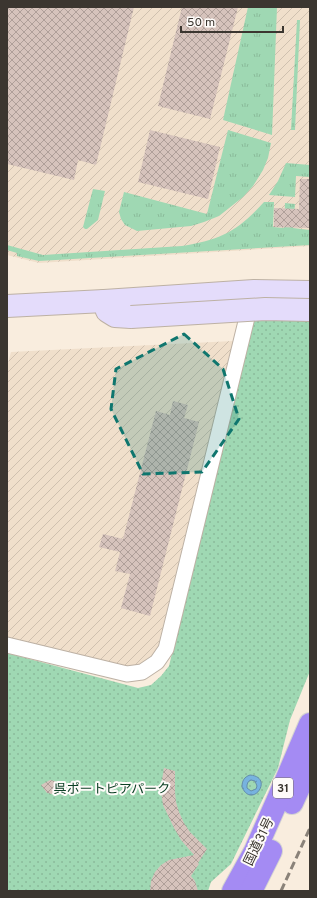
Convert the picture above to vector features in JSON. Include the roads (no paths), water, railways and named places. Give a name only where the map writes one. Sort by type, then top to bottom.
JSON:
[{"type":"highway","name":"国道31号","points":[[233,891],[254,851],[278,799],[310,724]]},
{"type":"highway","name":"国道31号","points":[[251,891],[306,782],[310,764]]},
{"type":"street","points":[[7,645],[127,674],[142,672],[157,662],[166,649],[254,291]]},
{"type":"street","points":[[7,306],[254,291],[310,292]]},
{"type":"street","points":[[104,301],[107,311],[115,316],[131,317],[265,309],[310,310]]},
{"type":"water","points":[[250,775],[257,777],[261,781],[259,790],[256,794],[251,795],[246,793],[242,787],[242,783],[246,777]],"holes":[[[251,780],[255,781],[257,786],[256,789],[251,791],[247,788],[248,782]]]},
{"type":"railway","points":[[281,891],[310,828]]},
{"type":"park label","name":"呉ポートピアパーク","points":[[112,788]]}]
